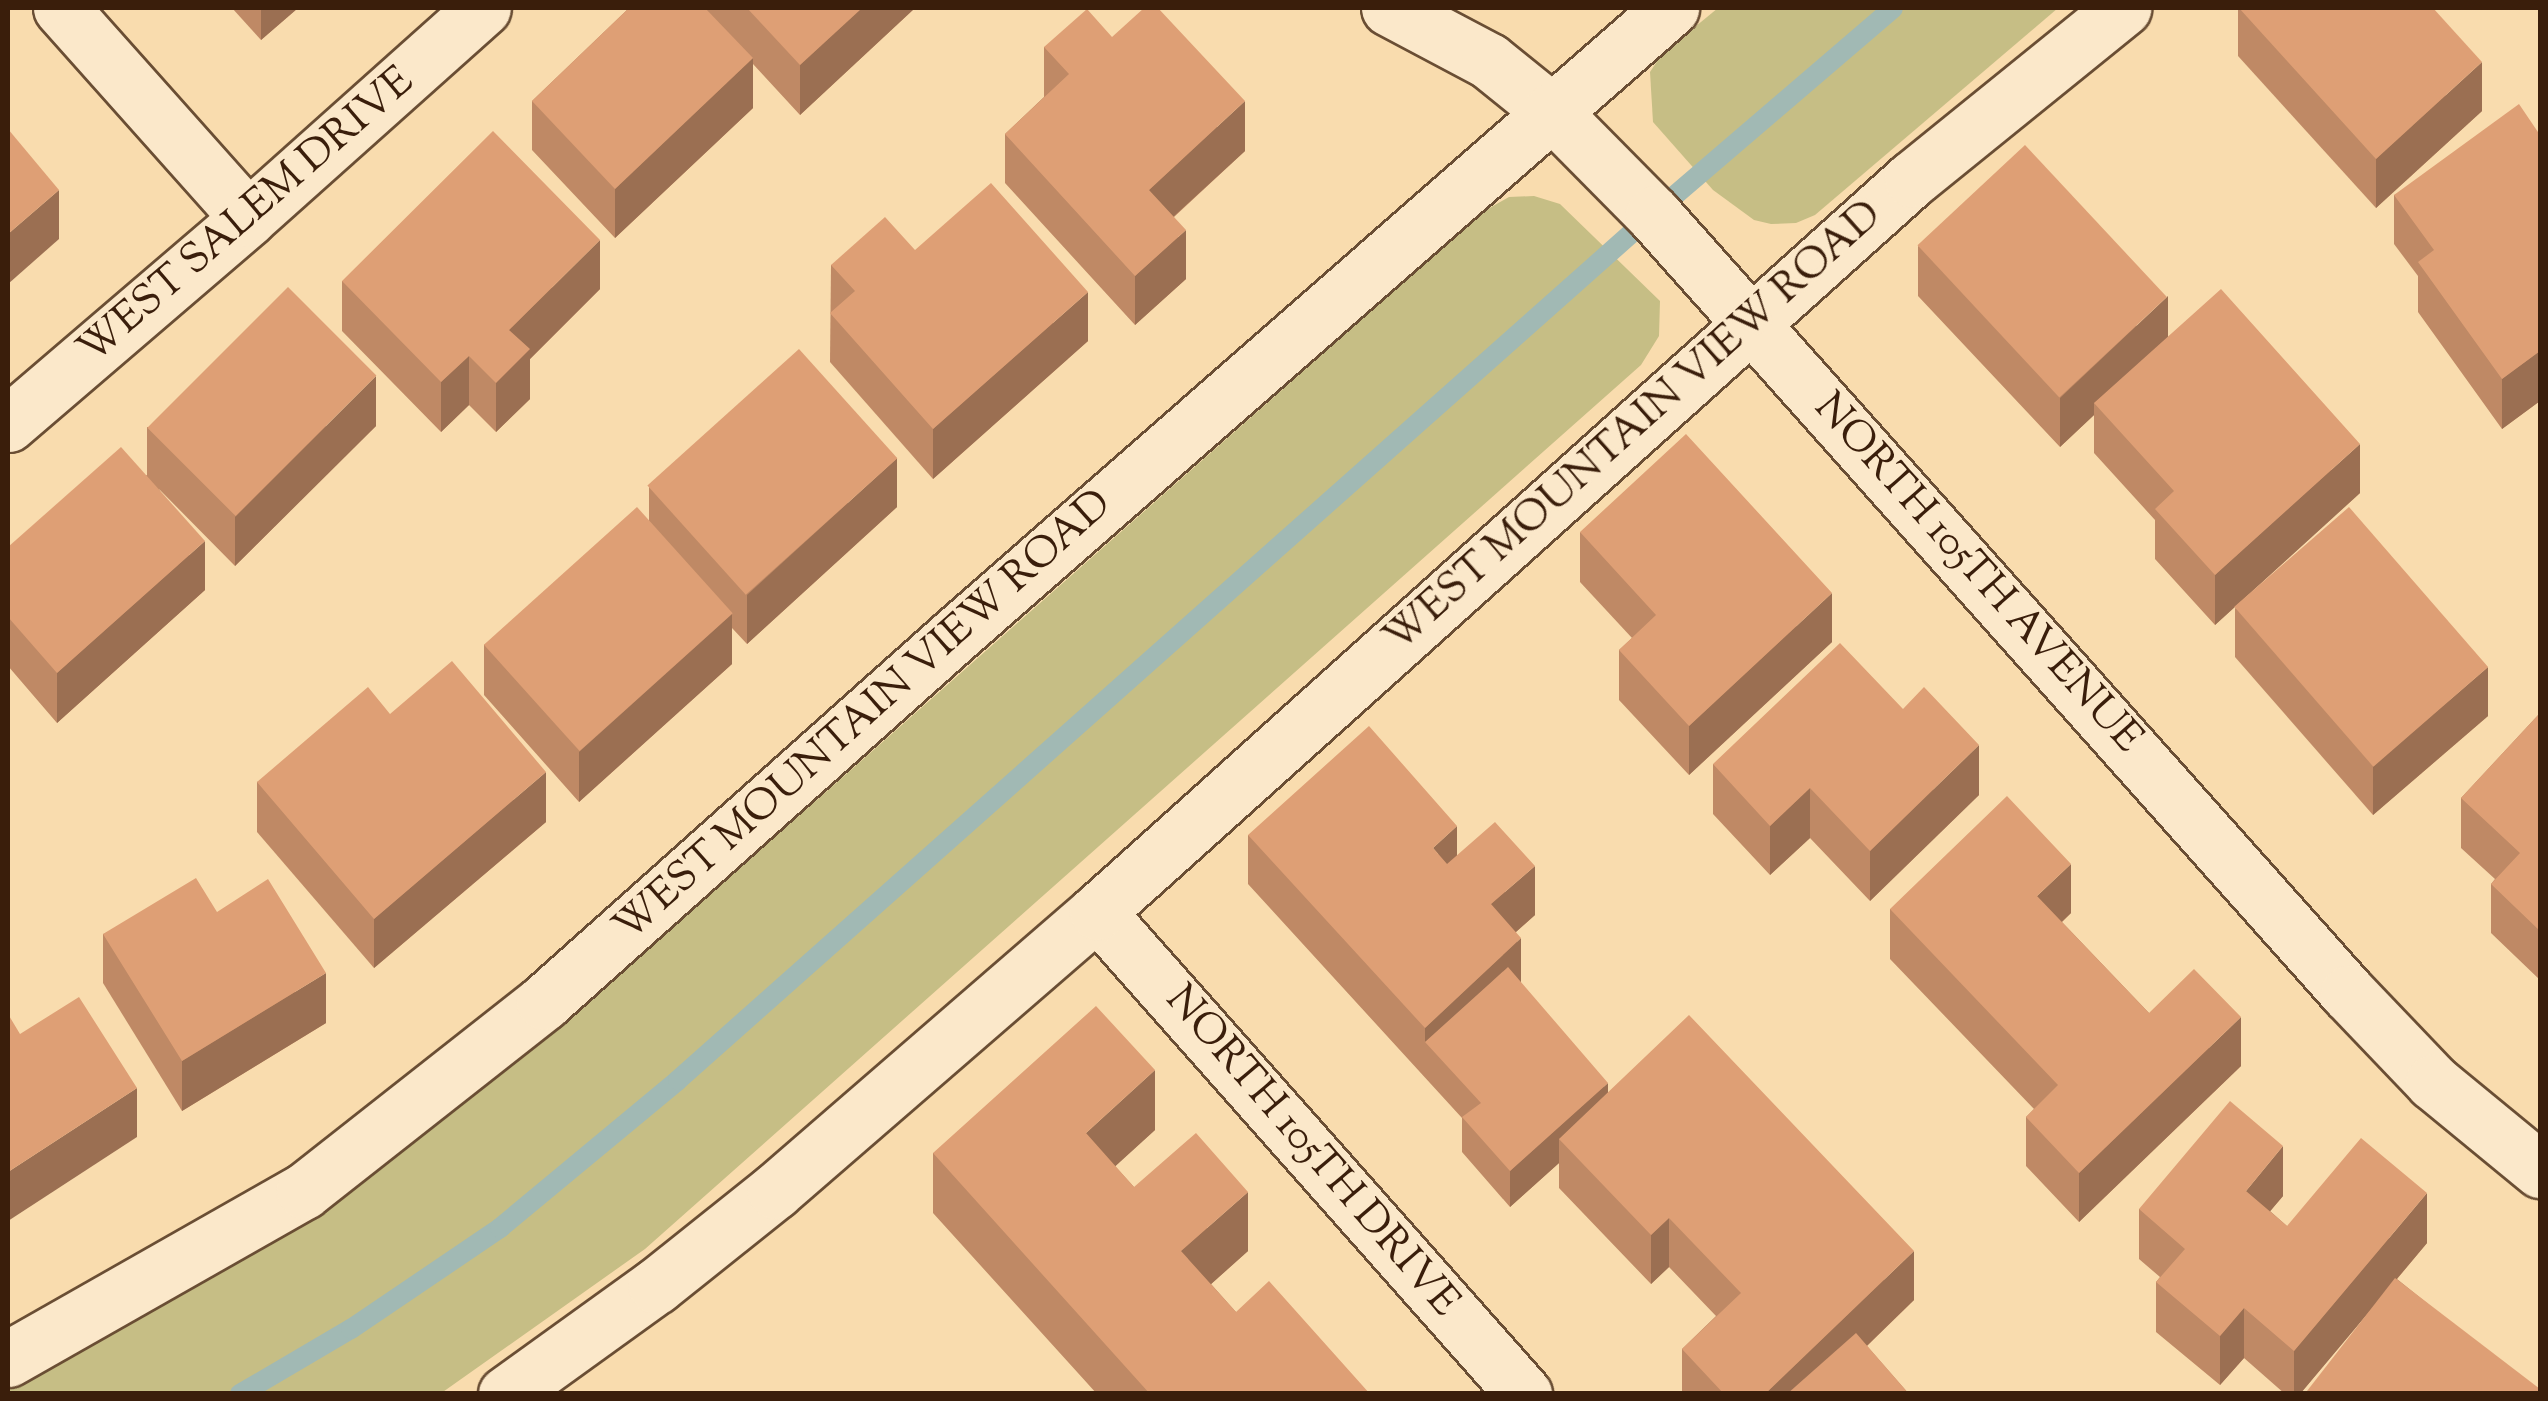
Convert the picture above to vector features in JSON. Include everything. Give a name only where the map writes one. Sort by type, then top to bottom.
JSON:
[{"type":"street","points":[[61,8],[248,218]]},
{"type":"street","name":"WEST SALEM DRIVE","points":[[8,424],[248,218],[483,8]]},
{"type":"street","name":"NORTH 105TH AVENUE","points":[[1390,8],[1489,61],[1551,111],[1752,321],[2348,992],[2433,1082],[2540,1170]]},
{"type":"street","name":"WEST MOUNTAIN VIEW ROAD","points":[[8,1358],[304,1191],[544,1002],[1671,8]]},
{"type":"street","name":"WEST MOUNTAIN VIEW ROAD","points":[[506,1394],[656,1286],[775,1190],[1097,912],[1912,179],[2123,8]]},
{"type":"street","name":"NORTH 105TH DRIVE","points":[[1097,912],[1524,1394]]},
{"type":"shaded area","points":[[1718,8],[2058,8],[1815,215],[1796,223],[1771,224],[1754,220],[1713,190],[1653,122],[1650,72],[1662,54]]},
{"type":"shaded area","points":[[1534,196],[1560,204],[1660,301],[1659,336],[1641,365],[645,1249],[440,1394],[8,1394],[8,1386],[187,1289],[317,1207],[421,1136],[540,1044],[1486,210],[1509,197]]},
{"type":"building","points":[[629,8],[705,8],[753,58],[615,189],[532,101]]},
{"type":"building","points":[[747,8],[862,8],[800,65]]},
{"type":"building","points":[[1144,8],[1158,8],[1245,101],[1149,190],[1186,230],[1135,276],[1005,134],[1069,74],[1044,47],[1087,9],[1112,37]]},
{"type":"building","points":[[2239,8],[2433,8],[2482,62],[2376,159]]},
{"type":"building","points":[[2519,104],[2540,135],[2540,351],[2502,379],[2418,262],[2434,250],[2394,195]]},
{"type":"building","points":[[8,129],[59,190],[8,234]]},
{"type":"building","points":[[493,131],[600,240],[509,330],[530,349],[496,383],[469,356],[441,382],[342,281]]},
{"type":"building","points":[[2025,145],[2167,297],[2059,397],[1917,245]]},
{"type":"building","points":[[991,183],[1088,292],[933,429],[830,313],[855,291],[831,265],[885,217],[915,250]]},
{"type":"building","points":[[288,287],[376,375],[236,516],[147,428]]},
{"type":"building","points":[[2221,289],[2360,444],[2215,575],[2155,509],[2174,491],[2094,403]]},
{"type":"building","points":[[799,349],[897,458],[746,595],[647,486]]},
{"type":"building","points":[[1686,434],[1832,593],[1689,726],[1619,650],[1656,615],[1580,532]]},
{"type":"building","points":[[121,447],[205,541],[57,673],[8,617],[8,547]]},
{"type":"building","points":[[637,507],[733,613],[580,751],[484,645]]},
{"type":"building","points":[[2349,507],[2488,667],[2373,767],[2234,607]]},
{"type":"building","points":[[1840,643],[1903,709],[1924,687],[1979,745],[1870,851],[1810,788],[1770,826],[1713,764]]},
{"type":"building","points":[[452,661],[546,772],[374,919],[257,782],[368,687],[390,714]]},
{"type":"building","points":[[2540,713],[2540,931],[2491,884],[2520,853],[2461,798]]},
{"type":"building","points":[[1369,726],[1457,826],[1433,848],[1447,864],[1495,822],[1535,866],[1491,904],[1521,938],[1425,1028],[1248,835]]},
{"type":"building","points":[[2007,796],[2071,864],[2037,896],[2149,1013],[2194,969],[2241,1017],[2079,1173],[2026,1117],[2058,1085],[1890,909]]},
{"type":"building","points":[[196,878],[217,912],[268,879],[326,973],[182,1061],[103,934]]},
{"type":"building","points":[[1508,967],[1608,1083],[1510,1171],[1462,1117],[1481,1103],[1425,1042]]},
{"type":"building","points":[[79,997],[137,1088],[8,1172],[8,1014],[20,1034]]},
{"type":"building","points":[[1096,1006],[1155,1070],[1086,1133],[1134,1187],[1196,1133],[1248,1192],[1181,1251],[1236,1312],[1269,1281],[1370,1394],[1150,1394],[933,1153]]},
{"type":"building","points":[[1689,1015],[1914,1251],[1765,1394],[1724,1394],[1682,1349],[1741,1293],[1669,1218],[1651,1235],[1559,1139]]},
{"type":"building","points":[[2230,1101],[2283,1146],[2246,1191],[2287,1226],[2361,1138],[2427,1193],[2294,1351],[2244,1308],[2220,1336],[2156,1282],[2185,1249],[2139,1209]]},
{"type":"building","points":[[2395,1278],[2540,1389],[2540,1394],[2310,1394],[2307,1391]]},
{"type":"building","points":[[1856,1333],[1909,1394],[1787,1394]]},
{"type":"waterway","points":[[240,1394],[351,1329],[500,1228],[678,1080],[1653,214],[1893,8]]}]
